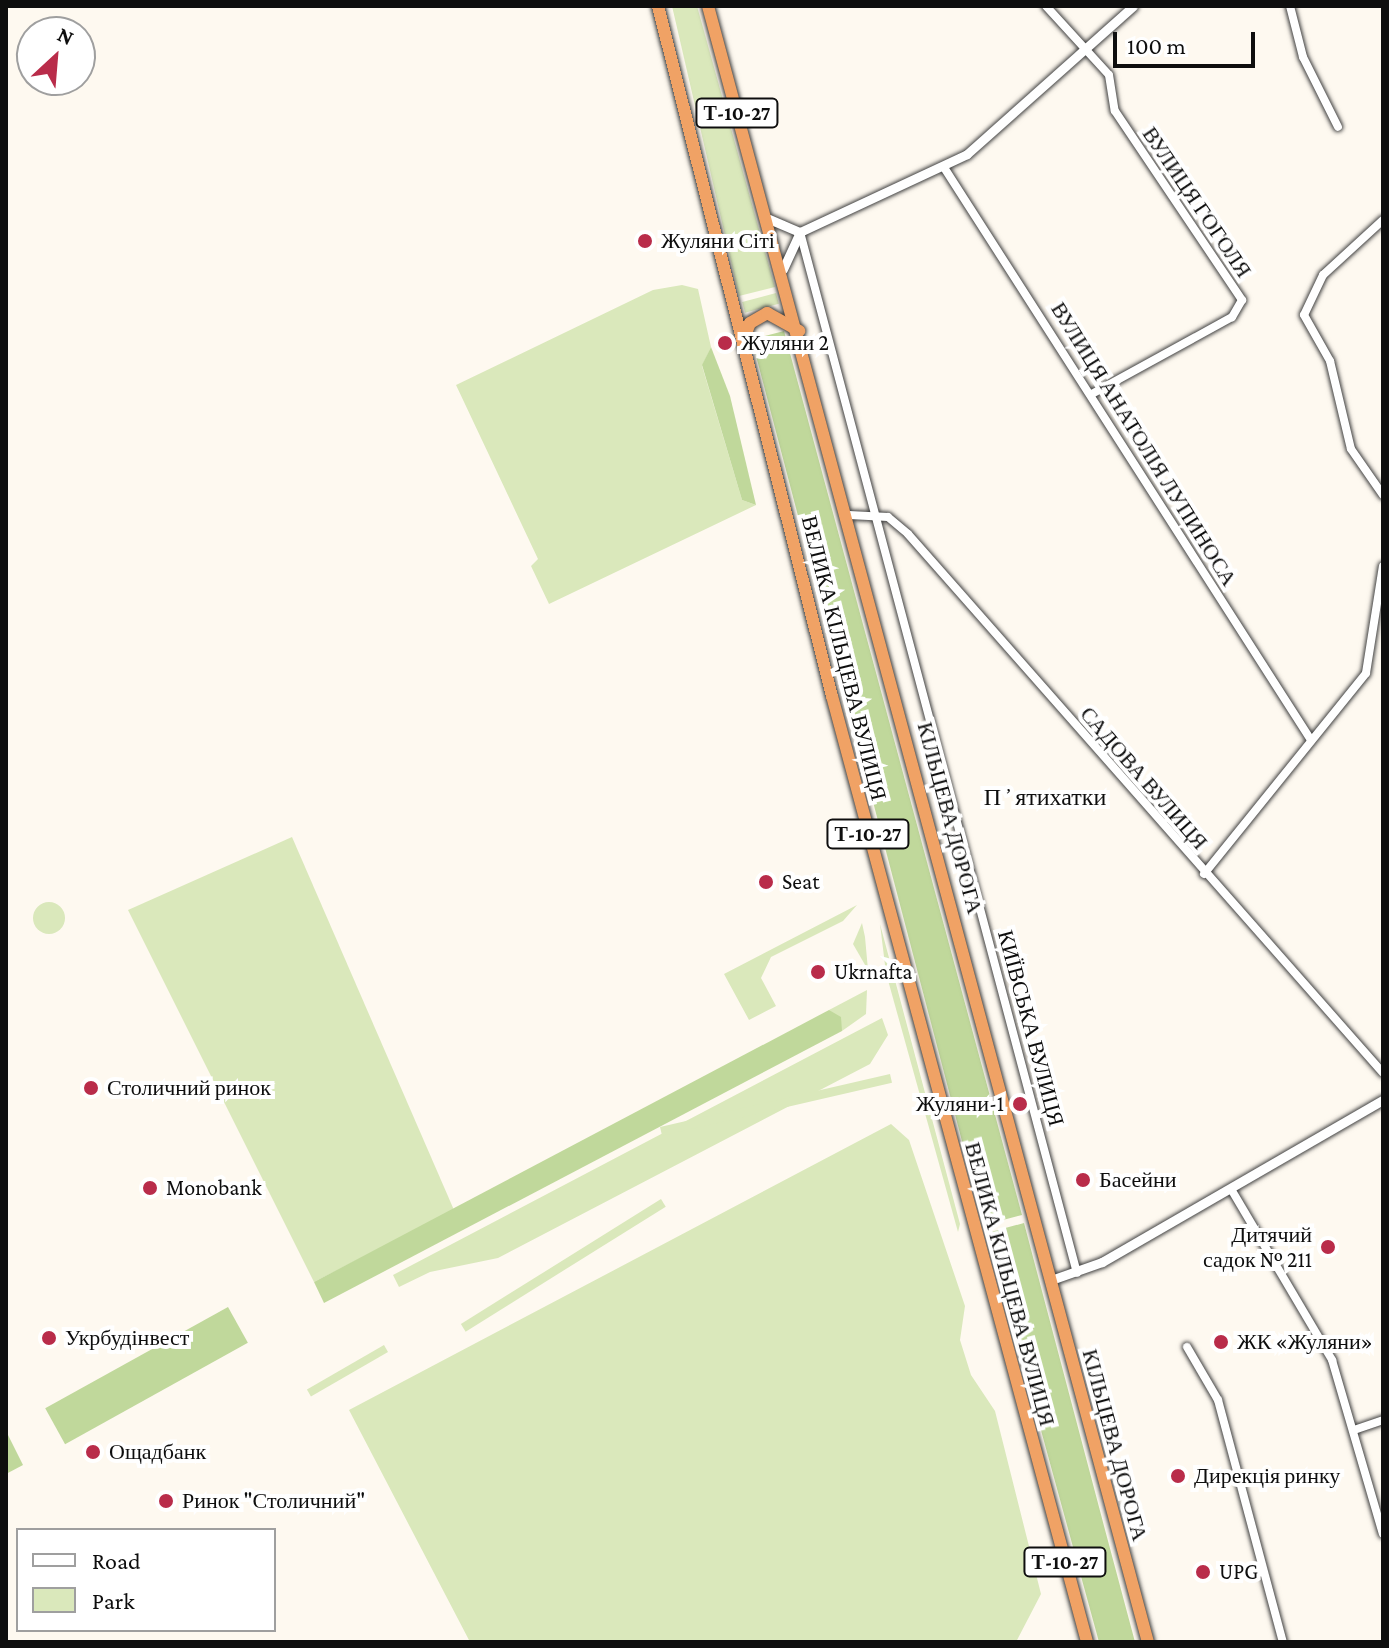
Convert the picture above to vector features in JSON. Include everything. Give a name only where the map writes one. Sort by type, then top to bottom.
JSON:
[{"type":"highway","name":"ВЕЛИКА КІЛЬЦЕВА ВУЛИЦЯ","points":[[658,6],[742,343],[1087,1642]]},
{"type":"highway","name":"КІЛЬЦЕВА ДОРОГА","points":[[708,6],[801,333],[1148,1642]]},
{"type":"highway","points":[[742,343],[750,323],[767,313],[801,333]]},
{"type":"street","points":[[1046,6],[1088,52]]},
{"type":"street","points":[[783,269],[800,232],[945,169],[1088,52],[1133,6]]},
{"type":"street","points":[[1290,6],[1303,57],[1338,127]]},
{"type":"street","name":"ВУЛИЦЯ ГОГОЛЯ","points":[[1088,52],[1109,75],[1110,99],[1136,147],[1242,300],[1232,317],[1092,394]]},
{"type":"street","name":"ВУЛИЦЯ АНАТОЛІЯ ЛУПИНОСА","points":[[945,169],[1311,740]]},
{"type":"street","points":[[769,219],[800,232]]},
{"type":"street","points":[[1383,220],[1323,275],[1304,315],[1331,365],[1351,449],[1383,495]]},
{"type":"street","points":[[800,232],[876,514],[849,515]]},
{"type":"street","name":"САДОВА ВУЛИЦЯ","points":[[876,514],[908,534],[1204,874],[1383,1073]]},
{"type":"street","name":"КИЇВСЬКА ВУЛИЦЯ","points":[[876,514],[1077,1273]]},
{"type":"street","points":[[1204,874],[1369,668],[1383,566]]},
{"type":"street","points":[[1051,1280],[1077,1273],[1231,1189],[1383,1100]]},
{"type":"street","points":[[1231,1189],[1332,1360],[1383,1534]]},
{"type":"street","points":[[1187,1347],[1218,1400],[1283,1642]]},
{"type":"street","points":[[1354,1430],[1383,1420]]},
{"type":"green space","points":[[672,6],[697,6],[775,287],[739,296]]},
{"type":"green space","points":[[682,285],[698,289],[711,347],[702,366],[742,500],[756,505],[549,604],[531,566],[538,559],[456,385],[653,290]]},
{"type":"green space","points":[[776,293],[779,304],[745,313],[742,302]]},
{"type":"green space","points":[[784,331],[1022,1215],[984,1225],[754,348],[753,339]]},
{"type":"green space","points":[[711,347],[730,396],[756,505],[742,500],[702,365]]},
{"type":"green space","points":[[292,837],[454,1210],[314,1282],[128,910]]},
{"type":"green space","points":[[49,902],[61,906],[65,918],[61,930],[49,934],[37,930],[33,918],[37,906]]},
{"type":"green space","points":[[857,905],[843,921],[771,957],[761,978],[776,1006],[749,1020],[724,974]]},
{"type":"green space","points":[[862,923],[865,937],[868,970],[853,944]]},
{"type":"green space","points":[[880,924],[960,1224],[958,1232],[886,973]]},
{"type":"green space","points":[[867,990],[866,1014],[842,1031],[829,1010]]},
{"type":"green space","points":[[829,1010],[841,1017],[842,1031],[324,1303],[314,1282]]},
{"type":"green space","points":[[882,1018],[888,1035],[870,1064],[498,1258],[430,1272],[399,1287],[393,1275]]},
{"type":"green space","points":[[890,1074],[892,1083],[662,1136],[660,1127]]},
{"type":"green space","points":[[891,1124],[909,1140],[965,1306],[960,1340],[971,1375],[995,1411],[1041,1594],[1016,1642],[470,1642],[349,1410]]},
{"type":"green space","points":[[661,1199],[666,1207],[466,1332],[461,1324]]},
{"type":"green space","points":[[1024,1223],[1135,1642],[1099,1642],[987,1233]]},
{"type":"green space","points":[[228,1307],[248,1343],[65,1444],[45,1408]]},
{"type":"green space","points":[[384,1345],[388,1352],[311,1396],[307,1390]]},
{"type":"green space","points":[[6,1431],[23,1465],[6,1474]]},
{"type":"place","name":"Жуляни Сіті","points":[[645,241]]},
{"type":"place","name":"Жуляни 2","points":[[725,343]]},
{"type":"place","name":"Seat","points":[[766,882]]},
{"type":"place","name":"Ukrnafta","points":[[818,972]]},
{"type":"place","name":"Столичний ринок","points":[[91,1088]]},
{"type":"place","name":"Жуляни-1","points":[[1020,1104]]},
{"type":"place","name":"Басейни","points":[[1083,1180]]},
{"type":"place","name":"Monobank","points":[[150,1188]]},
{"type":"place","name":"Дитячий садок № 211","points":[[1328,1247]]},
{"type":"place","name":"Укрбудінвест","points":[[49,1338]]},
{"type":"place","name":"ЖК «Жуляни»","points":[[1221,1342]]},
{"type":"place","name":"Ощадбанк","points":[[93,1452]]},
{"type":"place","name":"Дирекція ринку","points":[[1178,1476]]},
{"type":"place","name":"Ринок \"Столичний\"","points":[[166,1501]]},
{"type":"place","name":"UPG","points":[[1203,1572]]},
{"type":"district","name":"Пʼятихатки","points":[[1045,797]]}]
